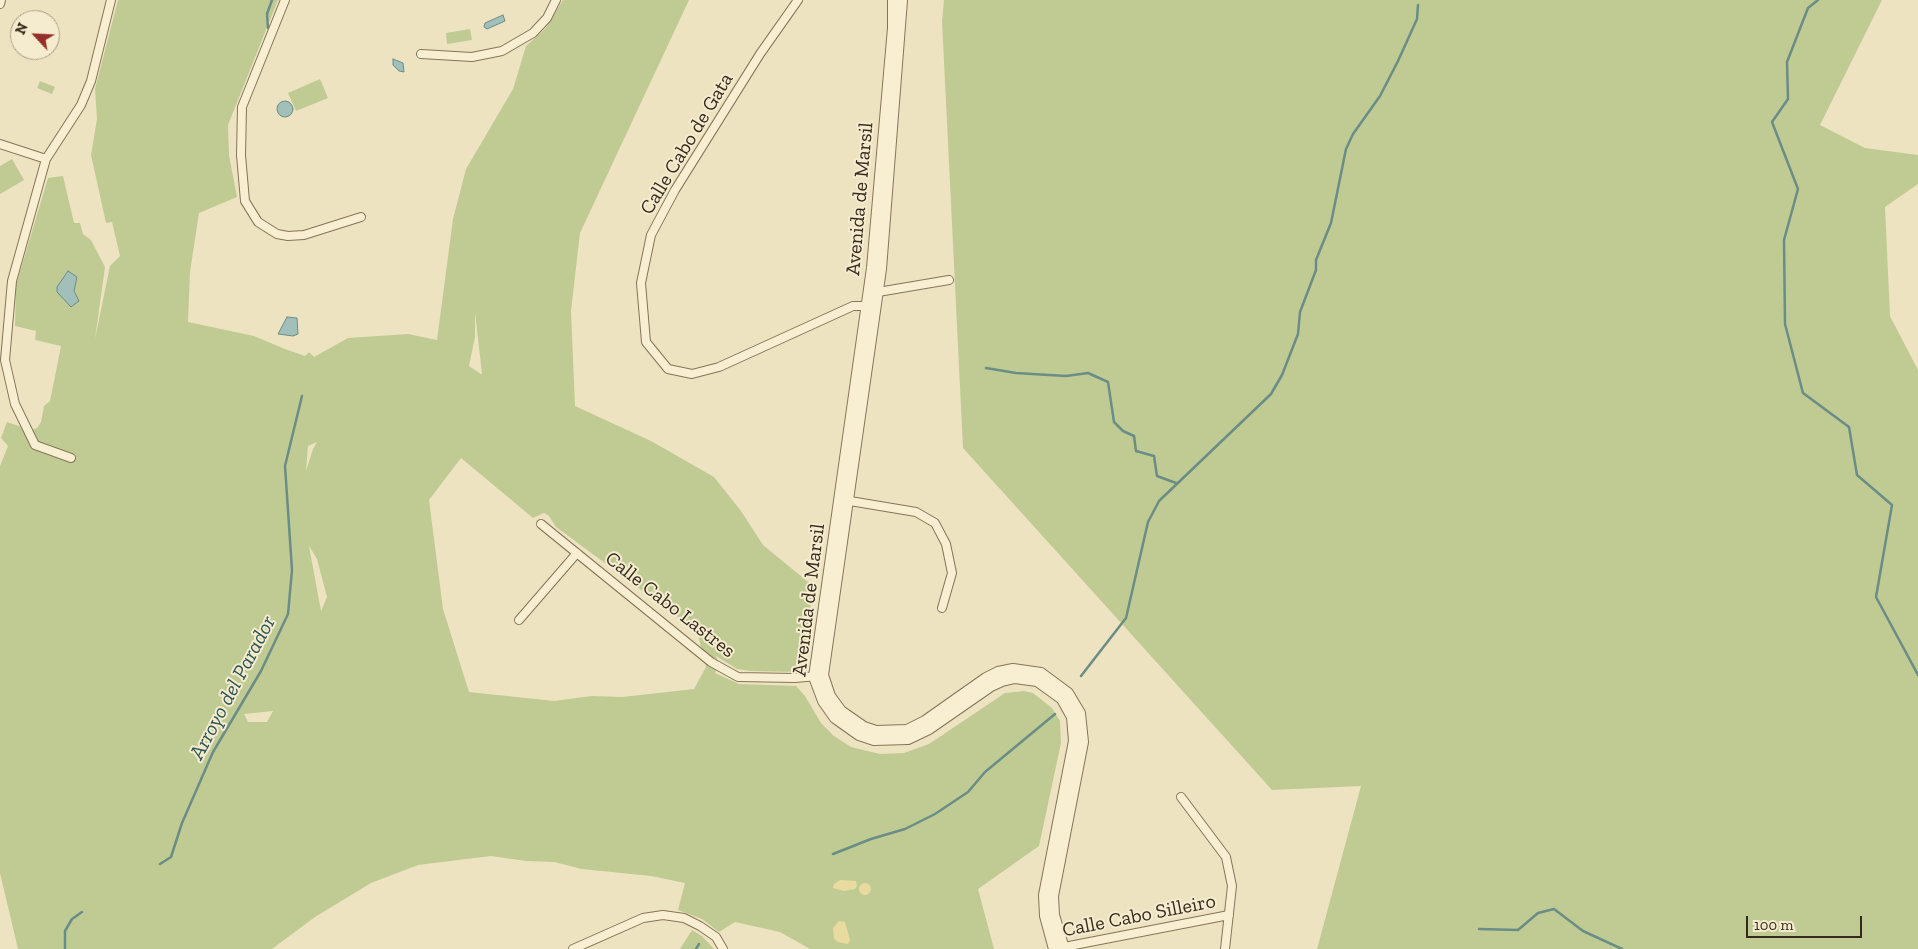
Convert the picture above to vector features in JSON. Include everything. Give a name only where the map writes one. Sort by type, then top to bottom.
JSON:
[{"type":"street","points":[[0,4],[1,0]]},
{"type":"street","points":[[70,458],[35,445],[15,404],[5,360],[12,281],[46,160],[81,105],[91,80],[111,0]]},
{"type":"street","points":[[285,0],[242,107],[241,155],[245,201],[258,222],[277,234],[288,236],[304,235],[361,217]]},
{"type":"street","points":[[421,54],[472,57],[502,51],[533,34],[547,18],[556,0]]},
{"type":"street","name":"Calle Cabo de Gata","points":[[798,0],[760,54],[685,174],[651,235],[641,283],[646,342],[668,368],[692,374],[719,367],[853,306],[866,306]]},
{"type":"street","name":"Avenida de Marsil","points":[[844,500],[866,306],[892,37],[893,0]]},
{"type":"street","name":"Avenida de Marsil","points":[[902,0],[878,292],[818,676],[842,711],[864,727],[876,731],[907,730],[925,722],[986,678],[1006,671],[1028,670],[1041,673],[1068,694],[1080,712],[1083,742],[1053,896],[1059,948]]},
{"type":"street","points":[[0,144],[46,160]]},
{"type":"street","points":[[878,292],[949,280]]},
{"type":"street","points":[[844,500],[916,512],[936,522],[946,544],[952,574],[942,608]]},
{"type":"street","name":"Calle Cabo Lastres","points":[[540,524],[711,662],[738,677],[818,676]]},
{"type":"street","points":[[519,620],[577,553]]},
{"type":"street","points":[[1181,798],[1226,857],[1232,886],[1225,949]]},
{"type":"street","name":"Calle Cabo Silleiro","points":[[1059,948],[1229,915]]},
{"type":"street","points":[[573,949],[643,918],[663,916],[684,918],[700,926],[716,937],[723,949]]},
{"type":"green space","points":[[118,0],[278,0],[228,125],[229,155],[237,197],[199,213],[190,272],[188,322],[254,336],[305,356],[309,352],[314,357],[348,338],[408,334],[437,340],[453,219],[466,169],[513,89],[526,46],[545,29],[563,0],[689,0],[580,233],[571,311],[575,406],[651,441],[714,477],[741,511],[763,545],[813,586],[803,666],[796,672],[750,671],[737,669],[716,656],[719,665],[715,673],[739,684],[796,686],[805,696],[821,723],[834,736],[851,747],[880,754],[904,753],[929,744],[1005,693],[1024,691],[1033,693],[1052,708],[1060,721],[1061,743],[1039,846],[978,889],[994,949],[810,949],[780,932],[735,922],[719,932],[702,919],[678,910],[685,883],[651,876],[582,869],[554,862],[526,861],[491,856],[418,865],[371,883],[315,917],[272,949],[18,949],[0,873],[0,466],[8,446],[1,438],[7,422],[31,430],[37,428],[41,422],[44,406],[50,401],[61,346],[35,340],[36,331],[15,326],[16,285],[48,178],[63,176],[74,223],[80,223],[83,234],[91,240],[105,267],[95,339],[110,266],[120,256],[112,222],[106,223],[91,155],[97,119],[95,89]],"holes":[[[475,312],[482,374],[469,366],[475,337]],[[317,442],[306,471],[308,446]],[[461,458],[533,518],[544,513],[549,516],[556,527],[697,631],[706,667],[694,689],[622,697],[592,696],[554,701],[469,692],[443,609],[429,500]],[[309,546],[317,559],[327,597],[321,611]],[[273,711],[267,722],[248,722],[244,714]]]},
{"type":"green space","points":[[944,0],[1882,0],[1820,125],[1865,148],[1918,155],[1918,184],[1885,207],[1890,316],[1918,370],[1918,949],[1317,949],[1361,786],[1272,790],[963,448],[942,21]]},
{"type":"green space","points":[[470,29],[472,40],[447,44],[446,33]]},
{"type":"green space","points":[[320,79],[328,98],[296,111],[288,93]]},
{"type":"green space","points":[[40,81],[55,87],[52,94],[37,88]]},
{"type":"green space","points":[[12,159],[24,180],[0,194],[0,166]]},
{"type":"green space","points":[[692,930],[702,936],[714,949],[680,949]]},
{"type":"sand","points":[[840,880],[856,881],[857,886],[855,889],[844,891],[833,888],[834,884]]},
{"type":"sand","points":[[863,883],[867,883],[871,889],[867,895],[863,895],[859,891],[859,887]]},
{"type":"sand","points":[[839,921],[845,922],[850,940],[848,944],[834,939],[833,928]]},
{"type":"water","points":[[503,15],[505,21],[487,29],[484,27],[485,23]]},
{"type":"water","points":[[393,59],[403,63],[404,72],[399,71],[393,65]]},
{"type":"water","points":[[285,101],[291,103],[293,109],[291,115],[285,117],[279,115],[277,109],[279,103]]},
{"type":"water","points":[[68,271],[77,277],[74,291],[79,301],[71,307],[57,292],[57,287]]},
{"type":"water","points":[[287,317],[297,318],[298,334],[293,336],[278,334]]},
{"type":"waterway","name":"Arroyo del Parador","points":[[268,28],[267,14],[272,0]]},
{"type":"waterway","points":[[1818,0],[1808,8],[1787,62],[1788,99],[1772,122],[1798,189],[1784,240],[1785,324],[1803,393],[1849,427],[1857,475],[1892,505],[1876,597],[1918,675]]},
{"type":"waterway","points":[[1081,676],[1126,618],[1148,522],[1159,501],[1271,394],[1282,375],[1298,334],[1300,312],[1316,270],[1316,260],[1331,223],[1346,149],[1353,134],[1380,96],[1398,61],[1417,19],[1418,5]]},
{"type":"waterway","points":[[986,368],[1016,373],[1066,376],[1088,373],[1108,382],[1114,422],[1123,431],[1134,436],[1136,451],[1154,456],[1157,476],[1176,483]]},
{"type":"waterway","name":"Arroyo del Parador","points":[[160,864],[171,857],[182,823],[213,752],[261,671],[288,614],[292,570],[285,466],[302,396]]},
{"type":"waterway","points":[[833,854],[871,839],[905,829],[935,814],[968,792],[985,772],[1055,714]]},
{"type":"waterway","points":[[1479,929],[1518,930],[1538,913],[1554,909],[1583,931],[1622,949]]},
{"type":"waterway","name":"Arroyo del Parador","points":[[65,949],[65,931],[72,919],[82,912]]},
{"type":"waterway","points":[[696,949],[699,944]]}]
